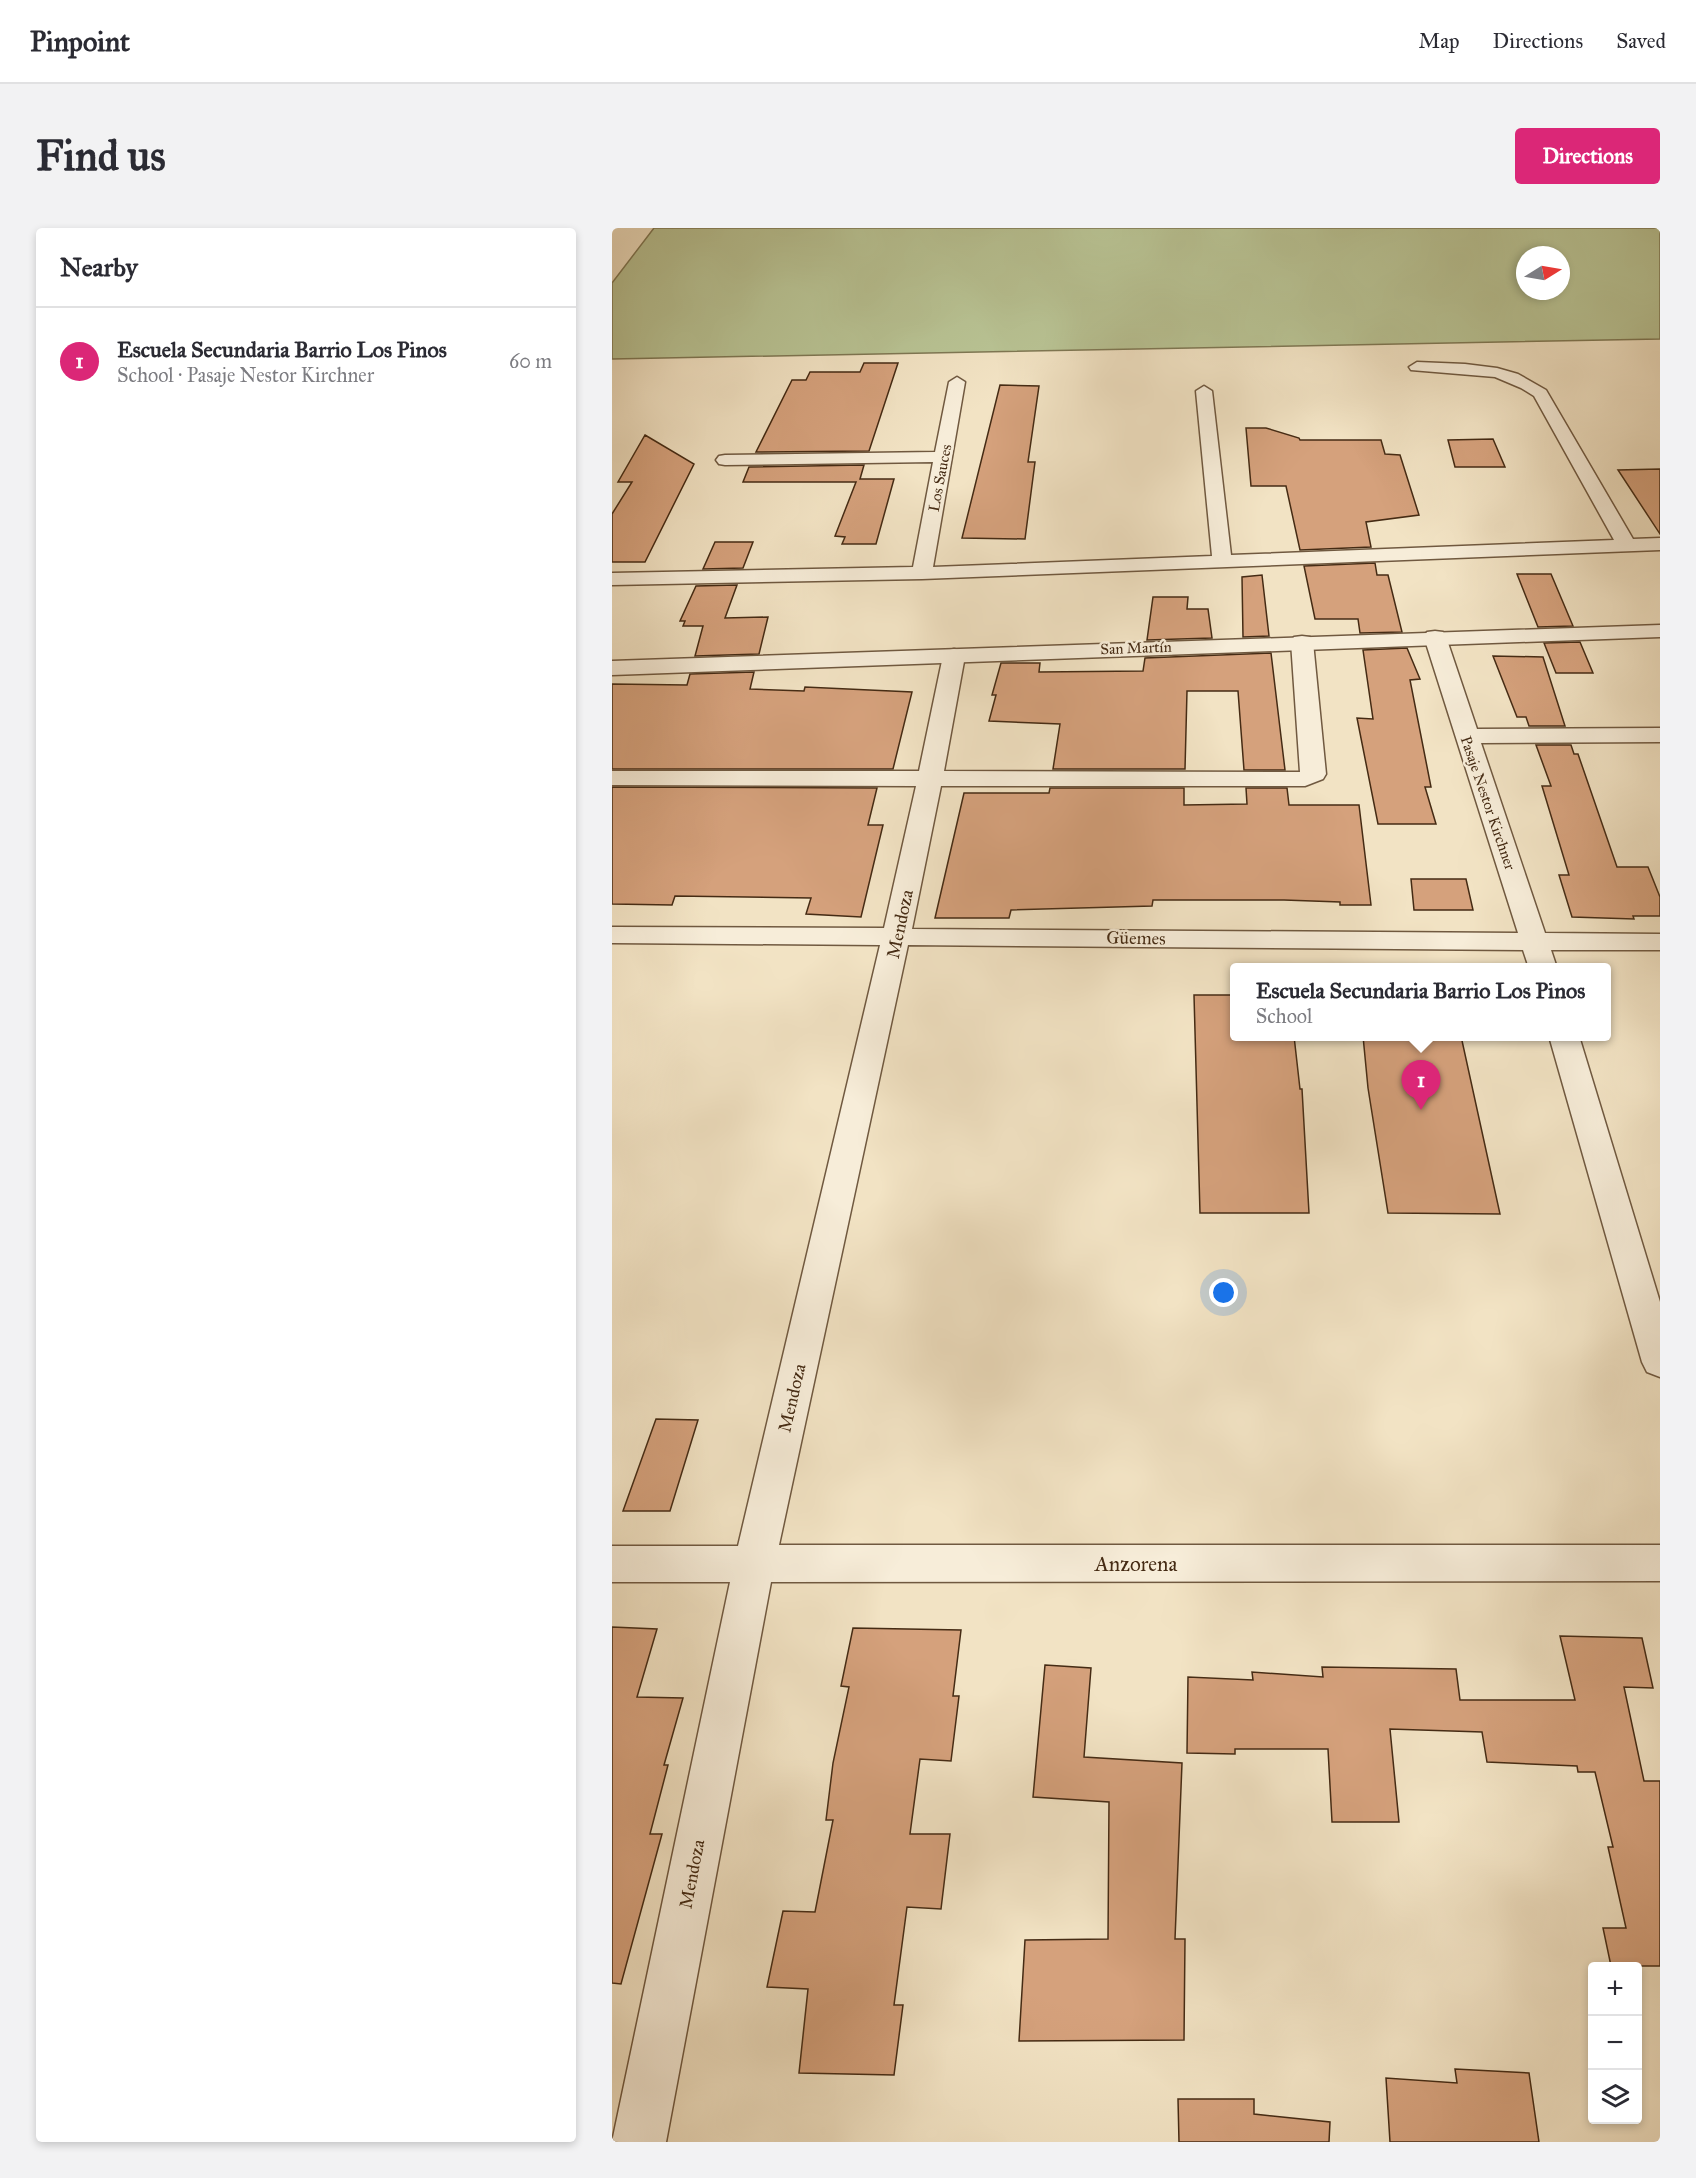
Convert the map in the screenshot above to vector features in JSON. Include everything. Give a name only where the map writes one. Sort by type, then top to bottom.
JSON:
[{"type":"street","points":[[1416,367],[1452,368],[1503,375],[1530,384],[1540,393],[1627,546]]},
{"type":"street","name":"Los Sauces","points":[[922,573],[957,382]]},
{"type":"street","points":[[1204,391],[1222,562]]},
{"type":"street","points":[[725,460],[944,457]]},
{"type":"street","points":[[612,579],[922,573],[1660,544]]},
{"type":"street","name":"San Martín","points":[[612,668],[1660,631]]},
{"type":"street","name":"Pasaje Nestor Kirchner","points":[[1435,638],[1539,955]]},
{"type":"street","points":[[612,778],[1305,779],[1314,774],[1302,642]]},
{"type":"street","name":"Mendoza","points":[[639,2142],[754,1565],[897,936],[931,780],[954,656]]},
{"type":"street","points":[[1466,736],[1660,735]]},
{"type":"street","name":"Güemes","points":[[612,935],[897,936],[1539,955],[1660,942]]},
{"type":"street","points":[[1566,1041],[1645,1263],[1660,1362]]},
{"type":"street","name":"Anzorena","points":[[612,1564],[1660,1563]]},
{"type":"green space","points":[[654,228],[1660,228],[1660,339],[612,359],[612,283]]},
{"type":"building","points":[[864,363],[898,363],[869,451],[756,452],[792,380],[806,380],[810,372],[860,372]]},
{"type":"building","points":[[1000,385],[1039,386],[1028,462],[1035,462],[1025,539],[962,538]]},
{"type":"building","points":[[1246,428],[1266,428],[1300,440],[1381,440],[1385,454],[1400,455],[1419,515],[1366,522],[1371,547],[1300,550],[1286,486],[1251,486]]},
{"type":"building","points":[[645,435],[694,464],[645,562],[612,562],[612,514],[632,482],[618,482]]},
{"type":"building","points":[[1493,439],[1505,467],[1455,467],[1448,440]]},
{"type":"building","points":[[864,465],[860,479],[894,479],[876,544],[842,544],[845,537],[835,536],[856,482],[743,482],[749,467]]},
{"type":"building","points":[[1660,469],[1660,534],[1618,470]]},
{"type":"building","points":[[715,542],[753,542],[743,568],[703,569]]},
{"type":"building","points":[[1375,563],[1377,575],[1388,575],[1402,632],[1360,633],[1358,619],[1315,619],[1304,566]]},
{"type":"building","points":[[1517,574],[1551,574],[1573,626],[1538,627]]},
{"type":"building","points":[[1262,575],[1269,636],[1243,637],[1242,577]]},
{"type":"building","points":[[737,585],[725,618],[768,617],[759,654],[695,656],[703,626],[683,626],[685,621],[680,621],[696,586]]},
{"type":"building","points":[[1153,597],[1188,597],[1187,609],[1208,609],[1212,638],[1147,640]]},
{"type":"building","points":[[1580,642],[1593,673],[1556,673],[1544,643]]},
{"type":"building","points":[[1407,648],[1420,679],[1410,680],[1431,787],[1425,787],[1436,824],[1378,824],[1357,718],[1373,719],[1363,650]]},
{"type":"building","points":[[1271,653],[1285,770],[1244,770],[1238,691],[1187,691],[1185,769],[1053,769],[1060,724],[989,721],[996,695],[992,695],[1001,663],[1040,663],[1039,672],[1143,671],[1145,658]]},
{"type":"building","points":[[1493,656],[1543,657],[1565,726],[1529,726],[1526,717],[1517,717]]},
{"type":"building","points":[[754,672],[750,689],[804,691],[805,687],[912,692],[893,769],[612,769],[612,684],[687,685],[690,674]]},
{"type":"building","points":[[1536,745],[1571,745],[1574,754],[1578,754],[1617,867],[1648,867],[1660,897],[1660,916],[1633,916],[1634,919],[1572,917],[1559,875],[1569,875],[1542,786],[1551,786]]},
{"type":"building","points":[[612,787],[877,788],[868,825],[883,825],[861,917],[806,914],[811,898],[675,896],[672,905],[612,904]]},
{"type":"building","points":[[1050,788],[1184,788],[1184,805],[1247,804],[1246,788],[1287,788],[1289,805],[1359,805],[1371,905],[1284,900],[1153,900],[1152,906],[1011,910],[1009,918],[935,918],[964,793],[1049,793]]},
{"type":"building","points":[[1411,879],[1466,879],[1473,910],[1414,910]]},
{"type":"building","points":[[1194,995],[1230,995],[1230,1041],[1295,1041],[1300,1089],[1302,1089],[1309,1213],[1200,1213]]},
{"type":"building","points":[[1363,1041],[1462,1041],[1500,1214],[1388,1213],[1368,1088]]},
{"type":"building","points":[[656,1419],[698,1420],[670,1511],[623,1511]]},
{"type":"building","points":[[612,1627],[657,1629],[637,1697],[683,1698],[664,1765],[668,1765],[650,1834],[662,1834],[621,1984],[612,1983]]},
{"type":"building","points":[[853,1628],[961,1630],[953,1696],[959,1696],[951,1761],[920,1759],[910,1834],[950,1834],[941,1909],[907,1907],[894,2005],[903,2005],[894,2075],[799,2073],[808,1989],[767,1987],[783,1911],[815,1912],[833,1820],[826,1820],[833,1763],[849,1687],[841,1686]]},
{"type":"building","points":[[1560,1636],[1642,1638],[1653,1688],[1624,1687],[1644,1781],[1660,1781],[1660,1966],[1642,1966],[1642,1962],[1610,1962],[1603,1928],[1626,1928],[1608,1847],[1613,1847],[1595,1772],[1578,1772],[1577,1766],[1487,1762],[1482,1732],[1390,1729],[1399,1822],[1332,1822],[1328,1749],[1235,1749],[1235,1754],[1187,1753],[1188,1677],[1253,1680],[1252,1672],[1323,1677],[1322,1667],[1456,1669],[1460,1700],[1575,1700]]},
{"type":"building","points":[[1045,1665],[1091,1668],[1084,1757],[1182,1763],[1175,1939],[1185,1939],[1184,2040],[1019,2041],[1025,1940],[1108,1939],[1109,1802],[1033,1797]]},
{"type":"building","points":[[1455,2069],[1529,2073],[1539,2142],[1390,2142],[1386,2078],[1457,2083]]},
{"type":"building","points":[[1178,2099],[1254,2099],[1254,2114],[1330,2122],[1329,2142],[1179,2142]]},
{"type":"place","name":"Escuela Secundaria Barrio Los Pinos","points":[[1421,1110]]}]
